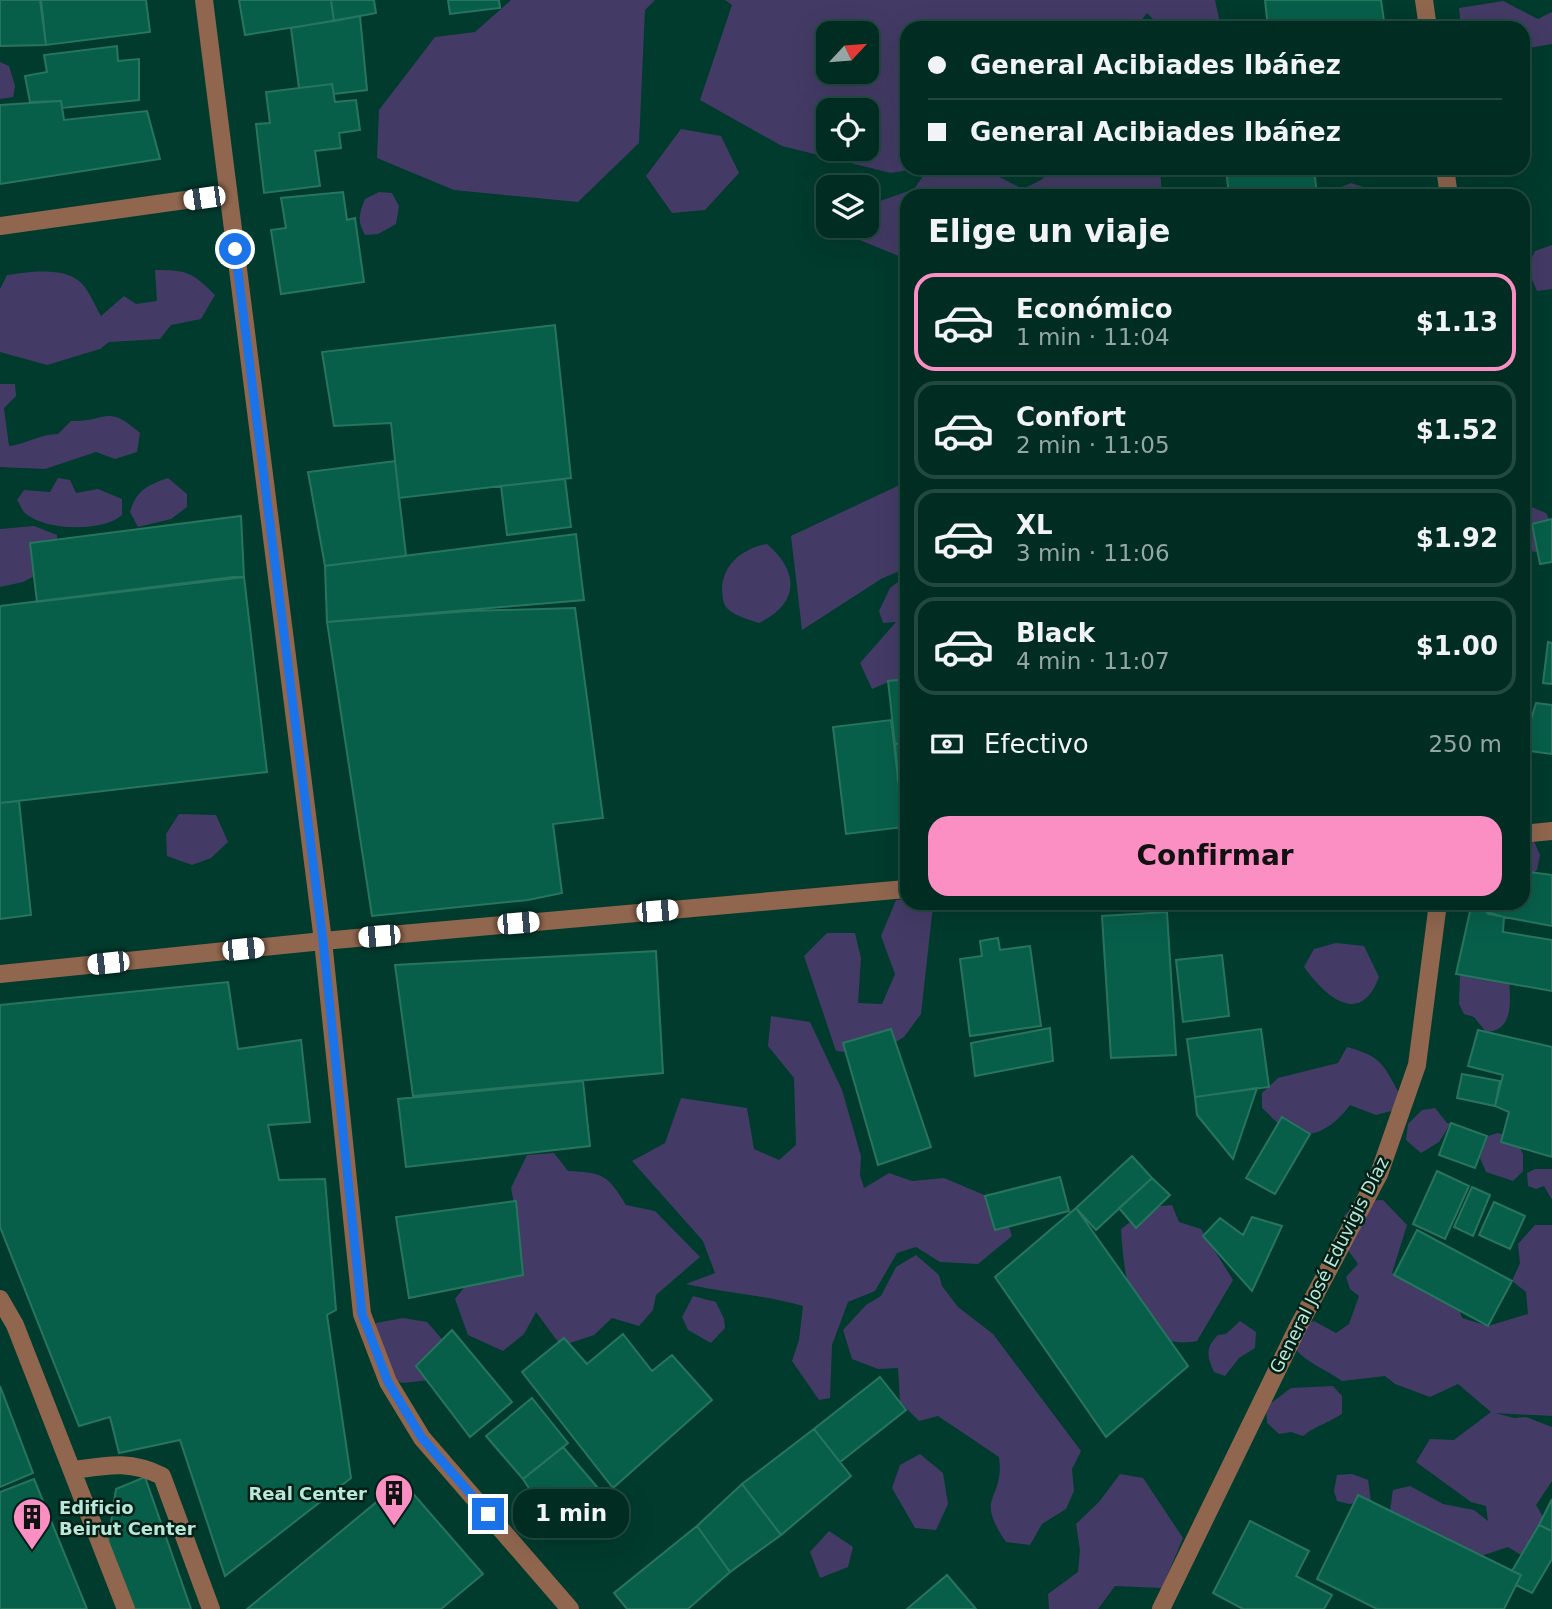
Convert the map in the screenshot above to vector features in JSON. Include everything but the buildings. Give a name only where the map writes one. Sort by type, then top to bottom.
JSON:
[{"type":"street","points":[[204,0],[323,941],[362,1314],[388,1382],[422,1438],[570,1609]]},
{"type":"street","points":[[1424,0],[1427,21]]},
{"type":"street","points":[[0,226],[228,194]]},
{"type":"street","points":[[1530,833],[1552,831]]},
{"type":"street","points":[[0,974],[323,941],[900,890]]},
{"type":"street","name":"General José Eduvigis Díaz","points":[[1161,1609],[1297,1327],[1379,1174],[1417,1065],[1437,910]]},
{"type":"street","points":[[0,1299],[15,1325],[126,1609]]},
{"type":"street","points":[[74,1471],[116,1464],[142,1466],[162,1476],[211,1609]]},
{"type":"shaded area","points":[[511,0],[655,0],[645,10],[639,143],[578,202],[454,190],[377,158],[379,110],[435,37],[475,32]]},
{"type":"shaded area","points":[[725,0],[1215,0],[1220,21],[1155,21],[1147,13],[1141,21],[900,21],[900,171],[891,173],[843,161],[879,161],[879,98],[816,98],[816,154],[782,146],[700,100],[732,5]]},
{"type":"shaded area","points":[[1503,1],[1538,19],[1552,12],[1552,44],[1530,48],[1530,21],[1460,21],[1459,8]]},
{"type":"shaded area","points":[[0,62],[9,66],[15,86],[13,97],[0,99]]},
{"type":"shaded area","points":[[681,129],[721,136],[739,173],[705,210],[672,213],[646,176]]},
{"type":"shaded area","points":[[924,175],[996,175],[1023,189],[914,189]]},
{"type":"shaded area","points":[[1046,175],[1160,175],[1162,189],[1023,189]]},
{"type":"shaded area","points":[[1351,183],[1369,189],[1336,189]]},
{"type":"shaded area","points":[[379,192],[392,193],[399,206],[396,224],[378,234],[365,235],[360,221],[361,209],[365,199]]},
{"type":"shaded area","points":[[900,194],[900,257],[855,238],[879,238],[879,201]]},
{"type":"shaded area","points":[[1552,245],[1552,289],[1537,291],[1530,275],[1530,262],[1535,251]]},
{"type":"shaded area","points":[[155,270],[188,274],[215,295],[201,319],[171,325],[160,339],[109,342],[100,349],[47,365],[0,352],[0,289],[7,275],[48,271],[68,275],[84,286],[101,316],[124,296],[136,304],[157,301]]},
{"type":"shaded area","points":[[0,384],[15,384],[16,396],[4,408],[9,446],[58,434],[71,421],[113,416],[140,433],[137,452],[115,459],[96,452],[45,469],[0,467]]},
{"type":"shaded area","points":[[58,478],[70,480],[76,493],[98,489],[122,499],[122,515],[102,524],[75,527],[47,524],[25,513],[17,500],[24,490],[50,492]]},
{"type":"shaded area","points":[[168,478],[187,494],[187,507],[171,519],[138,527],[130,512],[139,494],[148,486]]},
{"type":"shaded area","points":[[900,485],[900,571],[881,579],[802,630],[791,536]]},
{"type":"shaded area","points":[[1530,506],[1546,513],[1552,525],[1544,554],[1530,551]]},
{"type":"shaded area","points":[[34,526],[57,535],[57,564],[23,582],[0,587],[0,529]]},
{"type":"shaded area","points":[[767,544],[785,565],[790,576],[790,587],[782,607],[759,623],[729,610],[724,603],[722,590],[730,565],[750,549]]},
{"type":"shaded area","points":[[900,580],[900,679],[872,689],[860,663],[896,622],[883,623],[879,611],[890,588]]},
{"type":"shaded area","points":[[179,814],[216,815],[228,842],[211,858],[192,865],[167,856],[166,834]]},
{"type":"shaded area","points":[[1530,841],[1534,841],[1540,855],[1537,870],[1530,875]]},
{"type":"shaded area","points":[[896,900],[900,900],[900,910],[933,910],[921,1014],[904,1037],[874,1055],[836,1051],[804,956],[827,933],[855,933],[861,958],[858,1003],[882,1004],[895,974],[881,936]]},
{"type":"shaded area","points":[[1235,910],[1262,910],[1253,912]]},
{"type":"shaded area","points":[[1336,943],[1364,946],[1379,977],[1371,992],[1362,1001],[1352,1004],[1342,1002],[1322,988],[1304,967],[1314,949]]},
{"type":"shaded area","points":[[1509,968],[1508,1017],[1496,1030],[1486,1032],[1474,1017],[1464,1014],[1459,1004],[1460,973]]},
{"type":"shaded area","points":[[771,1016],[810,1022],[842,1090],[861,1156],[860,1175],[864,1188],[889,1173],[912,1181],[944,1178],[1001,1202],[1012,1236],[978,1264],[940,1262],[916,1247],[897,1253],[875,1291],[848,1302],[832,1345],[830,1398],[819,1400],[792,1361],[799,1340],[803,1306],[686,1284],[715,1273],[703,1241],[632,1161],[665,1143],[681,1098],[747,1108],[754,1149],[779,1160],[796,1145],[794,1078],[768,1046]]},
{"type":"shaded area","points":[[1347,1047],[1367,1054],[1384,1067],[1399,1093],[1395,1110],[1376,1115],[1350,1105],[1331,1125],[1315,1133],[1306,1134],[1285,1128],[1262,1108],[1262,1093],[1278,1078],[1338,1063]]},
{"type":"shaded area","points":[[1435,1108],[1447,1123],[1451,1123],[1439,1142],[1421,1153],[1406,1140],[1408,1124],[1422,1110]]},
{"type":"shaded area","points":[[1498,1133],[1515,1139],[1523,1154],[1523,1171],[1513,1181],[1486,1172],[1480,1158],[1488,1136]]},
{"type":"shaded area","points":[[554,1153],[568,1171],[597,1174],[609,1181],[626,1205],[655,1211],[700,1257],[656,1295],[653,1310],[639,1326],[612,1318],[594,1335],[561,1346],[536,1312],[524,1334],[503,1351],[468,1335],[455,1299],[517,1220],[511,1188],[527,1155]]},
{"type":"shaded area","points":[[1535,1169],[1552,1169],[1552,1200],[1544,1186],[1536,1189],[1528,1186],[1527,1173]]},
{"type":"shaded area","points":[[1383,1200],[1407,1225],[1392,1273],[1414,1271],[1453,1291],[1462,1318],[1488,1326],[1528,1314],[1526,1292],[1512,1281],[1520,1263],[1518,1244],[1535,1225],[1552,1225],[1552,1416],[1495,1413],[1514,1418],[1526,1417],[1552,1427],[1552,1481],[1536,1505],[1545,1520],[1531,1561],[1508,1547],[1481,1556],[1466,1551],[1439,1535],[1412,1526],[1390,1510],[1393,1490],[1410,1486],[1443,1504],[1474,1510],[1488,1521],[1486,1506],[1471,1502],[1416,1462],[1430,1439],[1454,1440],[1491,1412],[1458,1384],[1430,1397],[1395,1384],[1385,1376],[1342,1381],[1295,1349],[1298,1327],[1314,1321],[1336,1333],[1349,1324],[1359,1296],[1350,1289],[1346,1277],[1358,1264],[1345,1246],[1344,1216],[1360,1201]]},
{"type":"shaded area","points":[[1172,1205],[1179,1222],[1201,1229],[1233,1280],[1197,1341],[1175,1342],[1158,1335],[1145,1323],[1135,1307],[1125,1268],[1121,1229],[1150,1207]]},
{"type":"shaded area","points":[[916,1255],[939,1275],[942,1286],[958,1307],[993,1334],[1081,1451],[1072,1469],[1074,1491],[1066,1509],[1042,1524],[1030,1545],[1006,1542],[992,1515],[992,1498],[1000,1472],[999,1457],[938,1416],[919,1421],[900,1402],[898,1368],[878,1369],[852,1359],[843,1330],[866,1305],[881,1296],[896,1267]]},
{"type":"shaded area","points":[[693,1296],[716,1302],[724,1319],[725,1328],[711,1343],[688,1330],[682,1317]]},
{"type":"shaded area","points":[[403,1318],[427,1322],[448,1346],[430,1380],[402,1383],[374,1370],[368,1352],[376,1323]]},
{"type":"shaded area","points":[[1240,1321],[1256,1332],[1255,1348],[1239,1358],[1225,1376],[1214,1372],[1209,1357],[1211,1344],[1218,1335],[1226,1334]]},
{"type":"shaded area","points":[[1333,1386],[1342,1396],[1342,1414],[1337,1417],[1303,1436],[1291,1432],[1279,1434],[1267,1423],[1266,1407],[1291,1388]]},
{"type":"shaded area","points":[[920,1454],[943,1473],[948,1504],[936,1530],[915,1528],[892,1488],[900,1465]]},
{"type":"shaded area","points":[[1120,1474],[1143,1478],[1183,1538],[1162,1588],[1115,1586],[1098,1609],[1049,1609],[1048,1594],[1078,1572],[1080,1550],[1076,1524],[1099,1502]]},
{"type":"shaded area","points":[[1352,1474],[1368,1480],[1371,1501],[1349,1504],[1337,1501],[1334,1491],[1337,1475]]},
{"type":"shaded area","points":[[829,1531],[853,1547],[848,1567],[820,1578],[810,1552]]},
{"type":"place","name":"Real Center","points":[[394,1527]]},
{"type":"place","name":"Edificio Beirut Center","points":[[32,1551]]},
{"type":"route","points":[[235,249],[323,941],[362,1314],[388,1382],[422,1438],[488,1514]]}]
